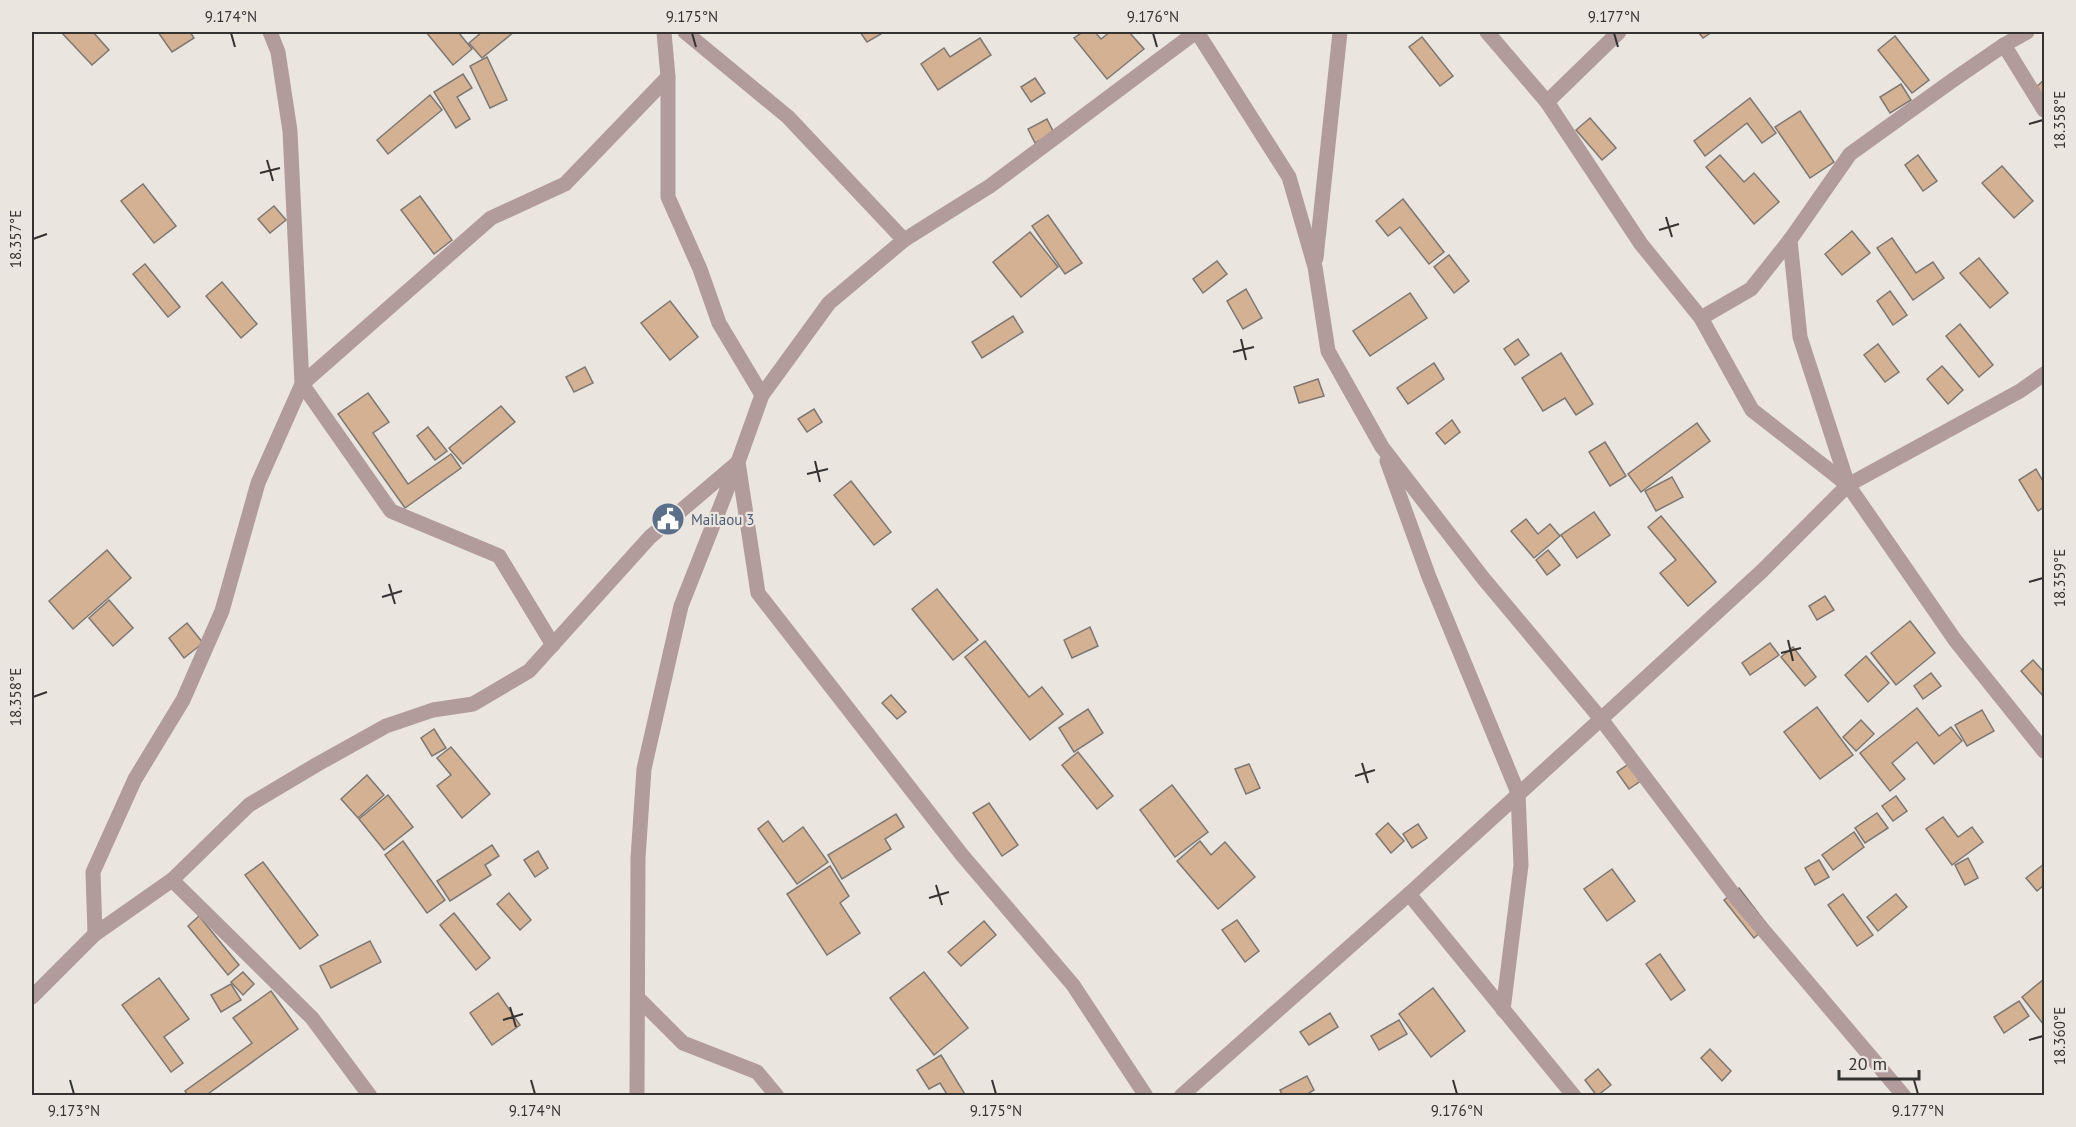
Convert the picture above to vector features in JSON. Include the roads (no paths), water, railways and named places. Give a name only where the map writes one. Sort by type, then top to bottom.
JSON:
[{"type":"street","points":[[270,32],[278,52],[290,131],[302,384],[391,511],[499,556],[553,645]]},
{"type":"street","points":[[664,32],[668,77],[668,197],[700,269],[719,323],[762,395]]},
{"type":"street","points":[[685,32],[788,117],[904,240]]},
{"type":"street","points":[[637,1095],[638,858],[644,769],[681,606],[762,395],[829,303],[904,240],[990,186],[1196,32],[1289,177],[1315,267],[1328,351],[1382,447],[1483,578],[1601,719],[1737,899],[1904,1095]]},
{"type":"street","points":[[1315,267],[1340,32]]},
{"type":"street","points":[[1487,32],[1547,102],[1641,244],[1701,318],[1752,410],[1848,485]]},
{"type":"street","points":[[1547,102],[1619,32]]},
{"type":"street","points":[[1701,318],[1751,289],[1790,240],[1850,154],[2004,45],[2027,32]]},
{"type":"street","points":[[2004,45],[2044,110]]},
{"type":"street","points":[[95,934],[93,873],[135,779],[183,700],[222,611],[258,483],[302,384],[491,218],[564,184],[668,77]]},
{"type":"street","points":[[1790,240],[1800,337],[1848,485],[1955,640],[2044,751]]},
{"type":"street","points":[[1181,1095],[1409,894],[1601,719],[1762,571],[1848,485],[2020,392],[2044,374]]},
{"type":"street","points":[[1382,447],[1429,577],[1518,793],[1521,865],[1503,1010]]},
{"type":"street","points":[[32,997],[95,934],[172,880],[249,805],[386,726],[432,710],[473,704],[530,670],[650,537],[738,462]]},
{"type":"street","points":[[738,462],[758,593],[962,855],[1073,985],[1146,1095]]},
{"type":"street","points":[[172,880],[312,1018],[370,1095]]},
{"type":"street","points":[[1409,894],[1574,1095]]},
{"type":"street","points":[[638,998],[683,1043],[757,1072],[777,1095]]},
{"type":"place","name":"Mailaou 3","points":[[668,519]]}]
